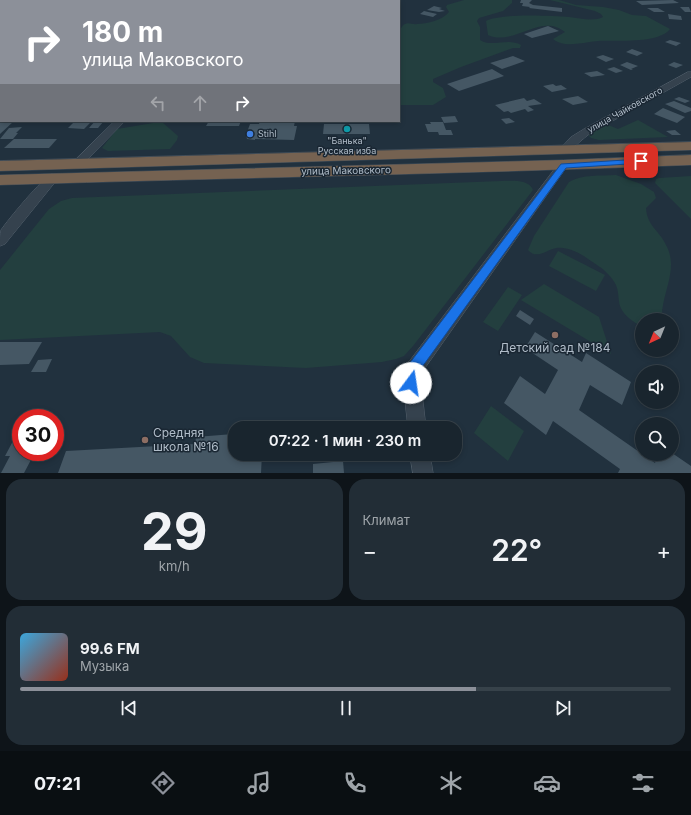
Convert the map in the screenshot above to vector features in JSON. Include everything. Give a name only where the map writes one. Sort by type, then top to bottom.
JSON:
[{"type":"highway","name":"улица Маковского","points":[[0,180],[256,172],[564,158],[636,147],[691,146]]},
{"type":"highway","name":"улица Маковского","points":[[0,166],[564,158],[691,160]]},
{"type":"street","name":"улица Чайковского","points":[[416,421],[411,373],[564,158],[570,142],[631,105],[691,74]]},
{"type":"street","points":[[77,164],[119,122]]},
{"type":"street","points":[[0,241],[52,178]]},
{"type":"street","points":[[421,461],[423,473]]},
{"type":"green space","points":[[464,0],[512,0],[512,3],[503,11],[479,18],[477,21],[480,27],[480,40],[490,43],[516,43],[521,45],[520,48],[513,48],[433,79],[433,82],[443,88],[446,97],[433,105],[400,105],[400,30],[406,23],[421,24],[443,17],[449,12],[446,7],[447,5]]},
{"type":"green space","points":[[550,0],[559,0],[576,5],[603,7],[619,10],[632,15],[646,16],[670,29],[664,34],[647,39],[598,41],[573,44],[563,44],[553,39],[565,32],[556,27],[537,27],[507,37],[488,35],[486,21],[493,18],[539,16],[591,19],[603,17],[595,11]]},
{"type":"green space","points":[[638,120],[668,137],[599,140],[589,136],[589,134],[606,124],[618,129]]},
{"type":"green space","points":[[159,122],[163,123],[178,136],[177,140],[170,149],[108,151],[102,148],[117,129]]},
{"type":"green space","points":[[616,175],[641,184],[654,192],[656,198],[646,208],[647,214],[651,224],[666,245],[671,260],[670,275],[662,313],[635,313],[635,322],[621,309],[617,288],[610,276],[603,269],[573,250],[556,248],[542,254],[535,254],[528,250],[534,236],[569,182],[574,179]]},
{"type":"green space","points":[[691,176],[691,219],[655,183],[656,179],[659,178]]},
{"type":"green space","points":[[501,181],[524,182],[531,186],[533,190],[413,346],[404,356],[396,359],[382,362],[306,368],[204,363],[190,357],[171,336],[160,332],[0,340],[0,270],[49,209],[61,201],[72,198]]},
{"type":"green space","points":[[558,251],[605,275],[596,291],[549,266]]},
{"type":"green space","points":[[544,284],[599,317],[611,354],[521,300]]},
{"type":"green space","points":[[508,287],[522,295],[498,331],[483,322]]},
{"type":"green space","points":[[491,406],[524,431],[508,461],[474,433]]},
{"type":"building","points":[[521,0],[532,0],[529,3],[533,5],[562,8],[562,12],[522,6],[523,3],[520,3]]},
{"type":"building","points":[[673,0],[679,3],[642,5],[636,1]]},
{"type":"building","points":[[434,6],[442,8],[439,9],[445,11],[439,12],[427,10]]},
{"type":"building","points":[[680,7],[689,7],[691,12],[685,12]]},
{"type":"building","points":[[647,8],[658,8],[665,12],[654,12]]},
{"type":"building","points":[[424,11],[437,14],[433,17],[420,14]]},
{"type":"building","points":[[668,14],[681,16],[682,20],[669,19]]},
{"type":"building","points":[[548,26],[559,31],[532,38],[524,34]]},
{"type":"building","points":[[670,40],[681,43],[676,46],[665,42]]},
{"type":"building","points":[[632,49],[643,53],[637,56],[626,52]]},
{"type":"building","points":[[603,55],[614,59],[606,62],[596,57]]},
{"type":"building","points":[[513,56],[525,61],[502,69],[490,63]]},
{"type":"building","points":[[627,62],[638,66],[631,70],[620,65]]},
{"type":"building","points":[[674,62],[683,65],[676,68],[668,65]]},
{"type":"building","points":[[614,67],[623,71],[616,73],[607,69]]},
{"type":"building","points":[[492,69],[504,76],[459,91],[447,84]]},
{"type":"building","points":[[597,71],[605,75],[591,77],[584,73]]},
{"type":"building","points":[[553,84],[556,86],[561,85],[567,89],[552,92],[543,86]]},
{"type":"building","points":[[578,96],[588,102],[573,105],[562,99]]},
{"type":"building","points":[[679,97],[690,101],[685,103],[674,99]]},
{"type":"building","points":[[524,98],[527,101],[534,99],[542,104],[528,106],[534,110],[528,112],[525,109],[511,113],[508,111],[504,112],[495,105]]},
{"type":"building","points":[[674,101],[691,108],[691,111],[685,113],[665,104]]},
{"type":"building","points":[[663,108],[685,117],[677,123],[654,114]]},
{"type":"building","points":[[455,116],[458,122],[444,123],[441,117]]},
{"type":"building","points":[[509,118],[515,122],[506,124],[501,119]]},
{"type":"building","points":[[0,122],[13,122],[0,134]]},
{"type":"building","points":[[74,122],[91,122],[84,129],[68,128]]},
{"type":"building","points":[[94,122],[103,122],[98,128],[89,128]]},
{"type":"building","points":[[208,122],[241,122],[239,126],[206,126]]},
{"type":"building","points":[[260,122],[295,122],[294,126],[297,126],[294,140],[247,139],[246,135],[250,124],[259,124]]},
{"type":"building","points":[[430,122],[443,122],[446,130],[451,130],[453,135],[439,135],[438,132],[428,132],[425,124],[431,124]]},
{"type":"building","name":"\"Банька\" Русская изба","points":[[324,124],[369,124],[370,134],[323,134]]},
{"type":"building","points":[[22,127],[13,139],[0,139],[9,128]]},
{"type":"building","points":[[675,130],[681,135],[672,135],[666,131]]},
{"type":"building","points":[[14,139],[57,139],[49,148],[4,148]]},
{"type":"building","points":[[520,310],[534,319],[530,325],[516,316]]},
{"type":"building","points":[[535,332],[582,362],[586,353],[631,382],[622,405],[590,385],[579,410],[635,449],[635,461],[652,461],[655,463],[656,461],[679,461],[679,458],[691,466],[691,473],[618,473],[620,469],[553,421],[546,435],[504,403],[520,376],[545,394],[558,370],[525,348]]},
{"type":"building","points":[[0,342],[42,342],[29,364],[0,365]]},
{"type":"building","points":[[52,359],[46,372],[31,372],[38,360]]},
{"type":"building","points":[[228,434],[228,461],[262,461],[261,473],[58,473],[62,461],[64,461],[66,451],[195,444],[196,437]]},
{"type":"building","points":[[12,443],[12,461],[30,461],[24,473],[1,473],[10,456],[5,456]]},
{"type":"building","points":[[343,461],[344,473],[313,473],[313,464]]},
{"type":"place","name":"\"Банька\" Русская изба","points":[[347,129]]},
{"type":"place","name":"Stihl","points":[[250,134]]},
{"type":"place","name":"Детский сад №184","points":[[555,335]]},
{"type":"place","name":"Средняя школа №16","points":[[145,440]]},
{"type":"route","points":[[411,383],[411,373],[563,166],[641,161]]}]
